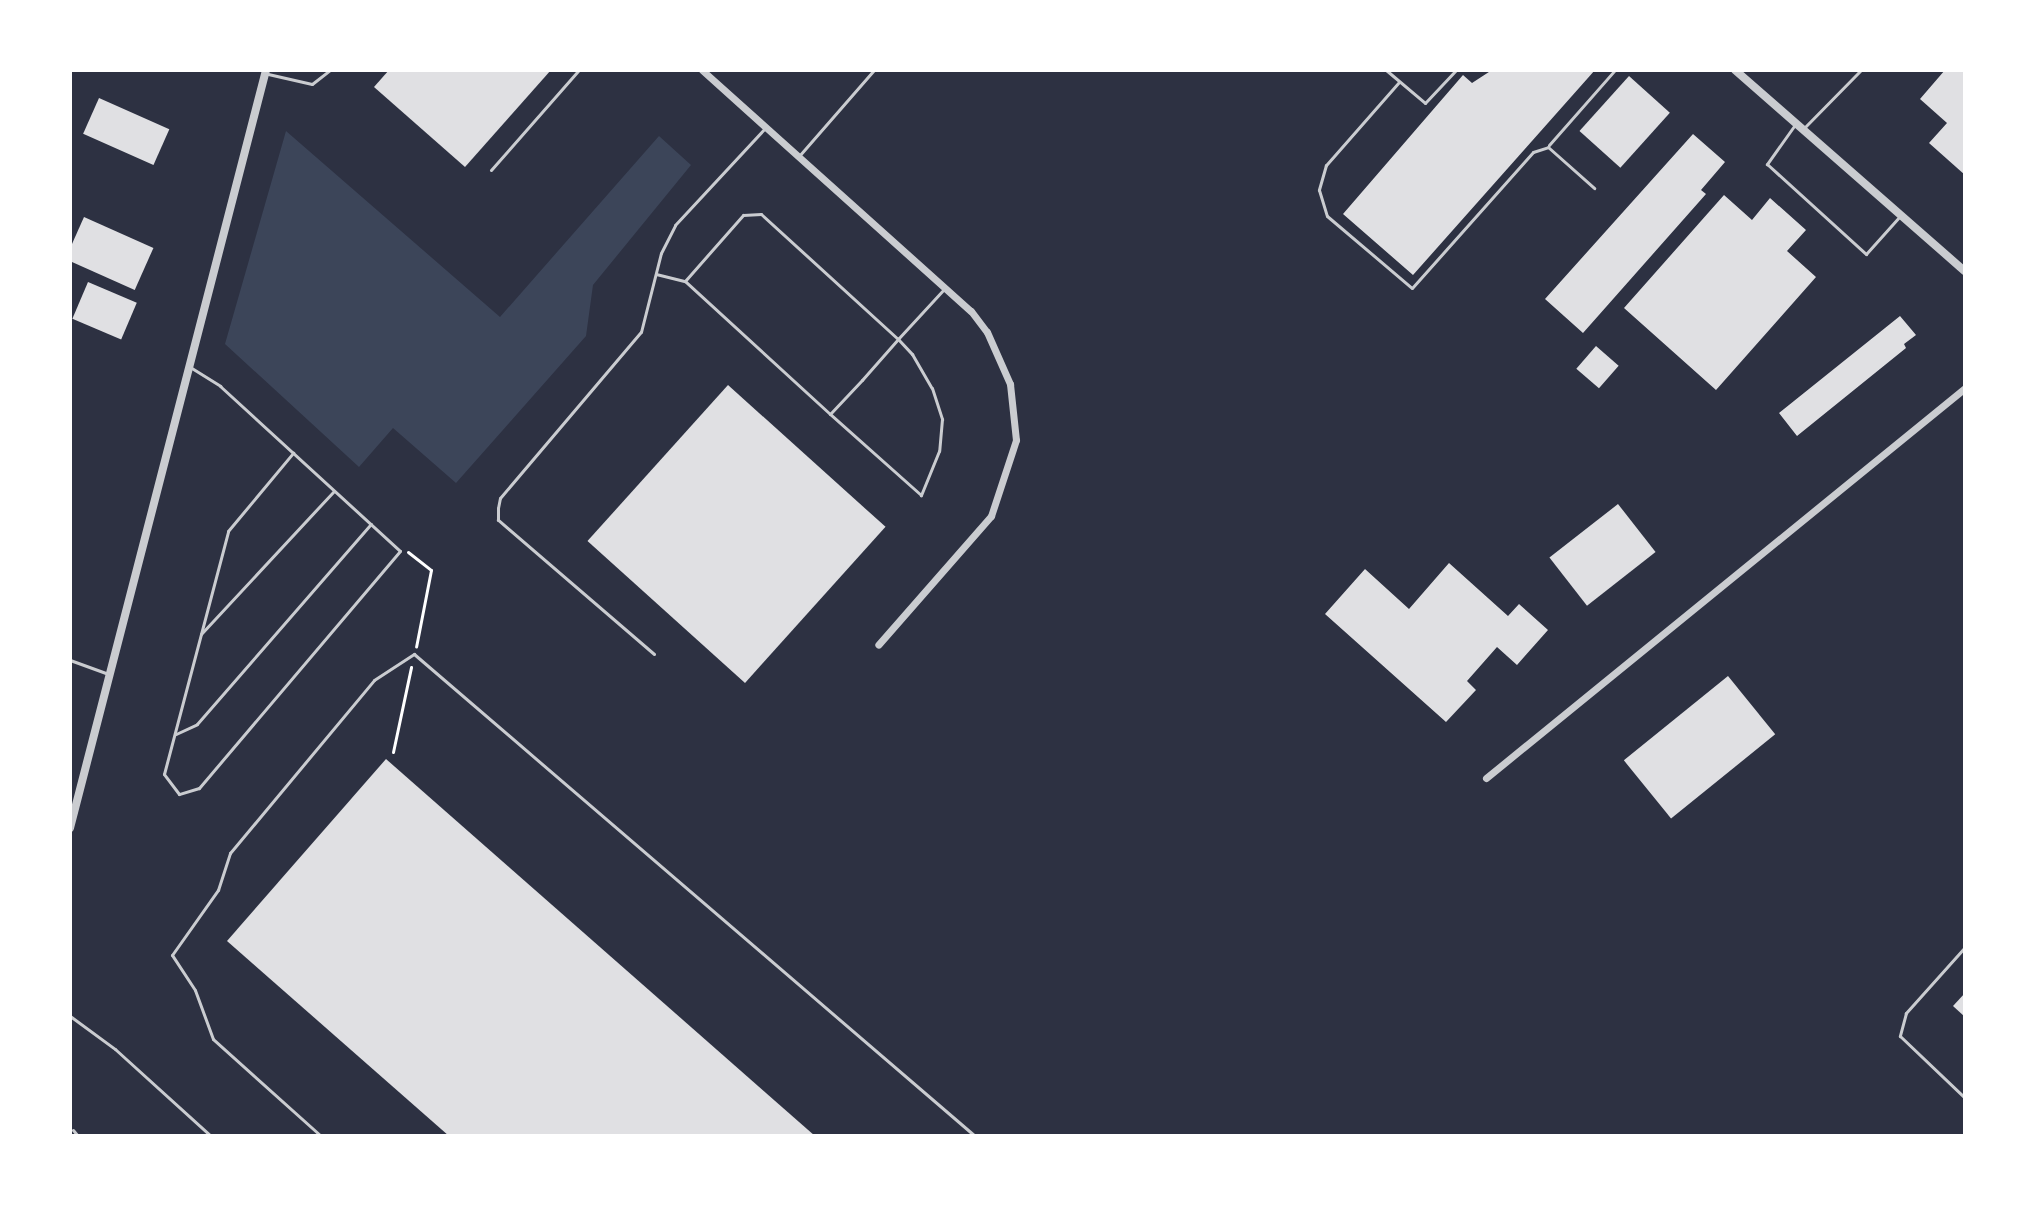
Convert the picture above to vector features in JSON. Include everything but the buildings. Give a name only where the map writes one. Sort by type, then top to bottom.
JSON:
[{"type":"street","points":[[702,70],[971,311],[1000,357],[1014,411],[1013,454],[1002,492],[976,538],[878,645]]},
{"type":"street","points":[[1735,70],[1965,271]]},
{"type":"street","points":[[70,828],[266,72]]},
{"type":"street","points":[[1486,778],[1965,388]]},
{"type":"lane","points":[[266,72],[312,84],[330,70]]},
{"type":"lane","points":[[491,170],[579,70]]},
{"type":"lane","points":[[799,156],[874,70]]},
{"type":"lane","points":[[1386,70],[1425,103],[1456,70]]},
{"type":"lane","points":[[1399,82],[1326,165],[1319,190],[1327,216],[1412,288],[1533,152],[1548,147],[1615,70]]},
{"type":"lane","points":[[1861,70],[1799,126],[1767,164],[1866,254],[1901,215]]},
{"type":"lane","points":[[654,654],[498,520],[500,498],[634,341],[649,310],[656,274],[675,225],[766,127]]},
{"type":"lane","points":[[1548,147],[1594,188]]},
{"type":"lane","points":[[656,274],[685,281],[921,495],[939,451],[942,419],[932,388],[898,339],[761,214],[743,215],[685,281]]},
{"type":"lane","points":[[830,414],[945,287]]},
{"type":"lane","points":[[190,367],[220,386],[400,551],[199,788],[179,794],[164,774],[228,531],[293,453]]},
{"type":"lane","points":[[200,635],[334,491]]},
{"type":"lane","points":[[174,735],[197,724],[371,524]]},
{"type":"lane","points":[[321,1136],[213,1039],[195,990],[172,955],[218,890],[230,853],[374,680],[414,654],[975,1136]]},
{"type":"lane","points":[[70,660],[110,675]]},
{"type":"lane","points":[[1965,947],[1906,1013],[1900,1036],[1965,1098]]},
{"type":"lane","points":[[70,1016],[115,1049],[211,1136]]},
{"type":"lane","points":[[73,1130],[78,1136]]},
{"type":"shaded area","points":[[286,131],[500,317],[659,136],[691,165],[593,285],[586,336],[456,483],[393,428],[359,467],[225,344]]}]
